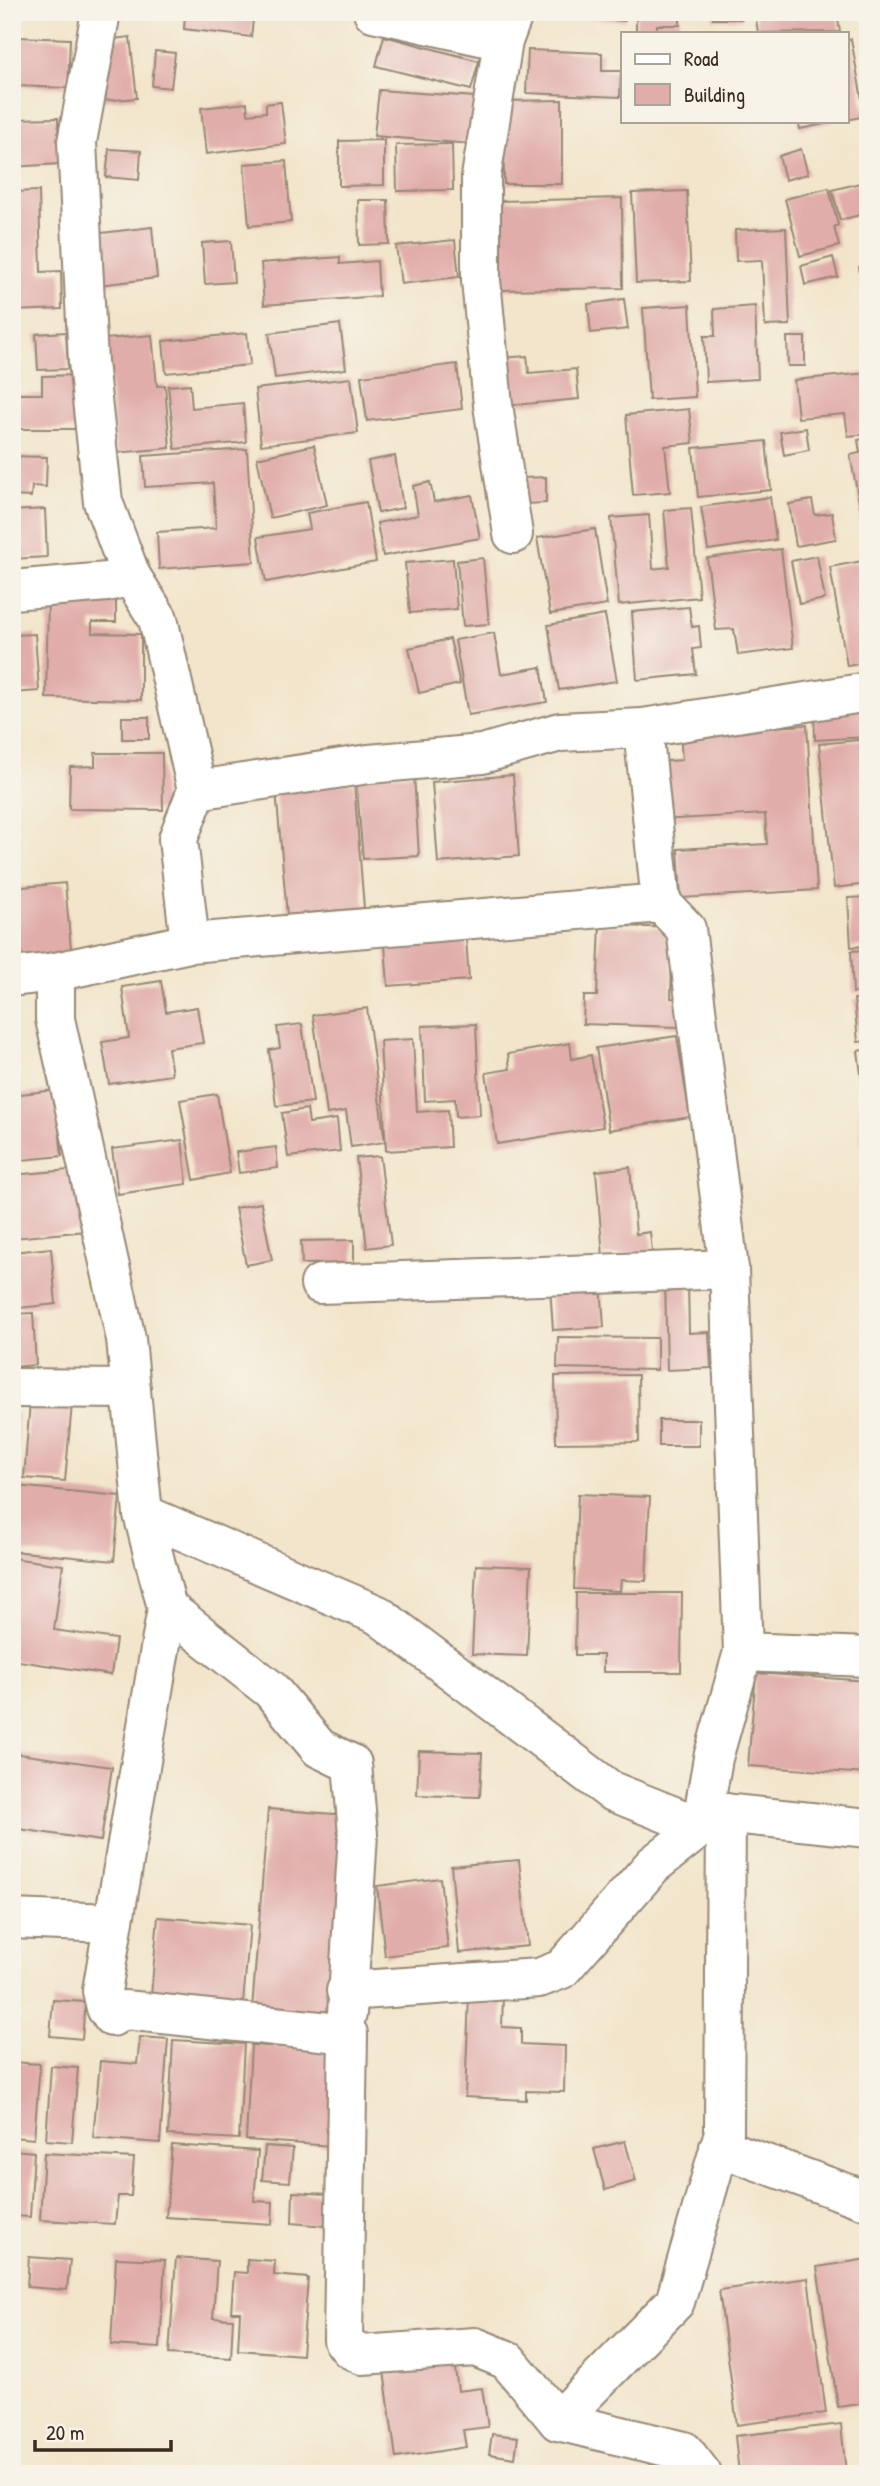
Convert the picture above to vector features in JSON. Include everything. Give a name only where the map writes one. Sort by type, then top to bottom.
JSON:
[{"type":"street","points":[[101,12],[77,142],[88,362],[103,502],[131,576],[158,619],[197,790],[178,839],[191,943]]},
{"type":"street","points":[[373,12],[509,27],[481,177],[481,280],[493,405],[513,534]]},
{"type":"street","points":[[12,590],[107,582],[131,576]]},
{"type":"street","points":[[197,790],[369,764],[482,754],[560,732],[643,728],[868,692]]},
{"type":"street","points":[[558,2421],[675,2302],[724,2132],[710,1817],[713,1758],[743,1652],[730,1269],[686,929],[661,904],[643,728]]},
{"type":"street","points":[[12,976],[55,972],[191,943],[661,904]]},
{"type":"street","points":[[55,972],[55,1019],[126,1339],[143,1514],[167,1608],[102,1992],[112,2017],[122,2010],[348,2034]]},
{"type":"street","points":[[320,1284],[730,1269]]},
{"type":"street","points":[[12,1388],[131,1389]]},
{"type":"street","points":[[143,1514],[378,1615],[611,1791],[710,1817],[868,1828]]},
{"type":"street","points":[[167,1608],[271,1690],[318,1748],[352,1763],[358,1834],[346,1991],[348,2034],[343,2340],[350,2349],[362,2355],[475,2347],[489,2350],[507,2360],[558,2421],[684,2451],[702,2474]]},
{"type":"street","points":[[743,1652],[868,1657]]},
{"type":"street","points":[[346,1991],[550,1975],[562,1969],[653,1865],[710,1817]]},
{"type":"street","points":[[12,1919],[112,1923]]},
{"type":"street","points":[[719,2147],[868,2201]]},
{"type":"building","points":[[185,12],[254,12],[251,37],[184,29]]},
{"type":"building","points":[[547,12],[626,12],[625,21],[547,15]]},
{"type":"building","points":[[636,12],[680,12],[680,25],[657,25],[657,32],[636,32]]},
{"type":"building","points":[[713,12],[742,12],[742,19],[713,19]]},
{"type":"building","points":[[755,12],[837,12],[840,32],[758,32]]},
{"type":"building","points":[[384,36],[479,61],[471,90],[376,66]]},
{"type":"building","points":[[17,37],[70,39],[68,88],[16,86]]},
{"type":"building","points":[[130,37],[137,98],[102,101],[96,41]]},
{"type":"building","points":[[851,39],[865,116],[848,120],[848,40]]},
{"type":"building","points":[[528,50],[602,53],[602,71],[621,71],[620,97],[526,93]]},
{"type":"building","points":[[155,51],[175,53],[171,88],[152,86]]},
{"type":"building","points":[[379,90],[475,97],[471,144],[374,136]]},
{"type":"building","points":[[562,100],[562,184],[504,184],[503,101]]},
{"type":"building","points":[[281,102],[286,144],[206,154],[201,108],[247,103],[248,114],[266,112],[266,104]]},
{"type":"building","points":[[58,118],[59,164],[12,167],[12,119]]},
{"type":"building","points":[[798,122],[834,122],[800,129]]},
{"type":"building","points":[[384,140],[384,185],[339,186],[339,141]]},
{"type":"building","points":[[452,144],[453,190],[397,191],[396,145]]},
{"type":"building","points":[[109,149],[141,151],[139,180],[106,177]]},
{"type":"building","points":[[801,149],[808,174],[785,180],[779,156]]},
{"type":"building","points":[[286,161],[291,222],[249,226],[244,164]]},
{"type":"building","points":[[868,181],[868,213],[840,220],[832,190]]},
{"type":"building","points":[[829,188],[838,225],[834,227],[839,246],[800,256],[785,199]]},
{"type":"building","points":[[39,191],[41,272],[61,271],[62,309],[12,311],[12,192]]},
{"type":"building","points":[[687,191],[691,281],[636,283],[632,193]]},
{"type":"building","points":[[622,198],[623,288],[497,290],[496,201]]},
{"type":"building","points":[[358,200],[388,200],[389,244],[359,245]]},
{"type":"building","points":[[152,227],[157,278],[99,285],[93,234]]},
{"type":"building","points":[[786,228],[790,325],[765,326],[762,260],[736,261],[735,230]]},
{"type":"building","points":[[455,240],[459,277],[401,284],[396,246]]},
{"type":"building","points":[[231,241],[234,282],[205,284],[202,243]]},
{"type":"building","points":[[340,257],[340,264],[377,261],[379,296],[264,305],[261,263]]},
{"type":"building","points":[[833,257],[838,277],[805,285],[801,266]]},
{"type":"building","points":[[868,265],[868,303],[864,304],[859,267]]},
{"type":"building","points":[[624,299],[628,329],[591,333],[588,304]]},
{"type":"building","points":[[690,305],[695,397],[649,400],[643,308]]},
{"type":"building","points":[[755,306],[758,379],[706,382],[704,336],[715,336],[714,309]]},
{"type":"building","points":[[340,324],[346,369],[275,378],[269,333]]},
{"type":"building","points":[[66,332],[68,369],[38,370],[36,334]]},
{"type":"building","points":[[247,333],[250,365],[166,373],[163,341]]},
{"type":"building","points":[[152,335],[157,386],[165,385],[170,448],[116,453],[106,339]]},
{"type":"building","points":[[787,337],[805,337],[805,366],[788,366]]},
{"type":"building","points":[[527,356],[529,373],[576,369],[579,399],[504,406],[500,358]]},
{"type":"building","points":[[457,364],[462,409],[367,421],[361,376]]},
{"type":"building","points":[[867,373],[868,434],[848,436],[845,414],[798,418],[794,380]]},
{"type":"building","points":[[80,375],[80,429],[12,429],[12,394],[42,394],[42,376]]},
{"type":"building","points":[[351,378],[358,433],[261,445],[255,389]]},
{"type":"building","points":[[190,384],[192,408],[243,403],[246,442],[175,449],[168,386]]},
{"type":"building","points":[[689,409],[693,443],[665,446],[670,492],[633,495],[626,415]]},
{"type":"building","points":[[806,428],[809,450],[784,455],[780,432]]},
{"type":"building","points":[[868,438],[868,526],[864,527],[850,455],[860,453],[858,440]]},
{"type":"building","points":[[766,441],[771,490],[698,497],[693,448]]},
{"type":"building","points":[[314,445],[327,505],[270,518],[257,458]]},
{"type":"building","points":[[247,449],[254,562],[159,569],[157,532],[216,528],[213,483],[145,487],[143,456]]},
{"type":"building","points":[[12,456],[47,457],[46,487],[32,486],[31,497],[12,496]]},
{"type":"building","points":[[395,456],[403,508],[378,513],[368,461]]},
{"type":"building","points":[[546,477],[546,503],[524,504],[524,478]]},
{"type":"building","points":[[430,482],[434,502],[472,495],[480,538],[383,556],[377,523],[418,515],[413,486]]},
{"type":"building","points":[[770,497],[776,540],[708,550],[701,507]]},
{"type":"building","points":[[812,500],[815,515],[832,513],[836,539],[796,546],[789,504]]},
{"type":"building","points":[[366,502],[376,562],[266,582],[258,537],[310,529],[307,513]]},
{"type":"building","points":[[691,508],[699,597],[619,605],[611,518],[649,515],[653,569],[669,567],[664,510]]},
{"type":"building","points":[[45,509],[47,557],[12,559],[12,511]]},
{"type":"building","points":[[595,529],[607,605],[550,614],[537,538]]},
{"type":"building","points":[[781,549],[793,648],[738,655],[734,629],[716,630],[707,558]]},
{"type":"building","points":[[817,556],[825,599],[799,604],[791,561]]},
{"type":"building","points":[[483,558],[489,624],[463,626],[457,561]]},
{"type":"building","points":[[453,559],[457,609],[410,613],[405,563]]},
{"type":"building","points":[[868,560],[868,662],[847,666],[830,567]]},
{"type":"building","points":[[48,599],[116,600],[116,622],[92,622],[92,633],[141,634],[141,700],[46,698]]},
{"type":"building","points":[[689,607],[692,627],[699,626],[701,648],[693,649],[696,674],[637,680],[632,612]]},
{"type":"building","points":[[605,615],[617,681],[559,690],[548,625]]},
{"type":"building","points":[[494,633],[501,674],[541,667],[547,702],[468,715],[455,640]]},
{"type":"building","points":[[35,634],[39,691],[12,693],[12,635]]},
{"type":"building","points":[[450,639],[460,684],[419,693],[409,648]]},
{"type":"building","points":[[868,704],[868,737],[815,740],[814,708]]},
{"type":"building","points":[[122,717],[149,717],[149,739],[122,739]]},
{"type":"building","points":[[807,725],[817,890],[681,898],[678,849],[767,844],[765,814],[659,820],[655,762],[682,760],[680,732]]},
{"type":"building","points":[[868,739],[868,884],[834,888],[819,744]]},
{"type":"building","points":[[95,753],[162,753],[163,810],[69,809],[70,767],[95,766]]},
{"type":"building","points":[[414,774],[419,856],[363,859],[356,777]]},
{"type":"building","points":[[513,775],[519,856],[438,863],[432,782]]},
{"type":"building","points":[[354,783],[364,908],[287,915],[276,790]]},
{"type":"building","points":[[65,883],[72,960],[12,965],[12,888]]},
{"type":"building","points":[[868,897],[868,946],[851,947],[848,898]]},
{"type":"building","points":[[600,925],[673,928],[671,998],[679,999],[679,1027],[583,1024],[584,996],[597,996]]},
{"type":"building","points":[[466,938],[469,980],[388,986],[385,945]]},
{"type":"building","points":[[868,950],[868,992],[853,993],[851,951]]},
{"type":"building","points":[[161,981],[166,1012],[197,1007],[203,1043],[168,1048],[172,1075],[109,1084],[102,1042],[129,1038],[122,987]]},
{"type":"building","points":[[868,998],[868,1041],[858,1042],[854,999]]},
{"type":"building","points":[[367,1008],[385,1142],[351,1147],[346,1111],[327,1114],[313,1015]]},
{"type":"building","points":[[302,1024],[313,1102],[276,1106],[269,1050],[280,1048],[277,1027]]},
{"type":"building","points":[[476,1024],[480,1115],[456,1117],[455,1099],[425,1101],[422,1026]]},
{"type":"building","points":[[677,1036],[690,1117],[609,1130],[596,1048]]},
{"type":"building","points":[[413,1039],[417,1112],[448,1110],[450,1147],[386,1151],[380,1041]]},
{"type":"building","points":[[570,1043],[572,1059],[591,1055],[603,1127],[497,1144],[486,1073],[510,1069],[508,1054]]},
{"type":"building","points":[[868,1049],[868,1097],[864,1097],[858,1051]]},
{"type":"building","points":[[55,1090],[62,1156],[12,1161],[12,1095]]},
{"type":"building","points":[[217,1094],[230,1173],[194,1180],[180,1100]]},
{"type":"building","points":[[307,1109],[309,1123],[337,1119],[340,1151],[288,1157],[282,1113]]},
{"type":"building","points":[[868,1112],[868,1209],[866,1209],[859,1113]]},
{"type":"building","points":[[182,1140],[187,1184],[118,1194],[112,1149]]},
{"type":"building","points":[[276,1147],[278,1168],[239,1173],[236,1152]]},
{"type":"building","points":[[380,1156],[391,1245],[367,1248],[356,1158]]},
{"type":"building","points":[[630,1167],[636,1234],[650,1232],[652,1252],[603,1256],[596,1171]]},
{"type":"building","points":[[81,1169],[86,1231],[14,1238],[12,1175]]},
{"type":"building","points":[[261,1203],[272,1260],[246,1265],[235,1208]]},
{"type":"building","points":[[354,1240],[354,1263],[302,1264],[301,1241]]},
{"type":"building","points":[[51,1248],[56,1304],[19,1308],[13,1252]]},
{"type":"building","points":[[665,1281],[688,1281],[689,1333],[709,1332],[711,1368],[667,1370]]},
{"type":"building","points":[[601,1283],[604,1327],[553,1330],[550,1287]]},
{"type":"building","points":[[33,1313],[36,1365],[12,1367],[12,1314]]},
{"type":"building","points":[[558,1337],[657,1338],[657,1370],[557,1368]]},
{"type":"building","points":[[638,1375],[639,1442],[556,1443],[555,1376]]},
{"type":"building","points":[[30,1401],[72,1404],[65,1481],[24,1478]]},
{"type":"building","points":[[12,1413],[18,1413],[16,1481],[12,1481]]},
{"type":"building","points":[[659,1420],[699,1420],[699,1446],[659,1446]]},
{"type":"building","points":[[16,1486],[120,1496],[114,1561],[12,1551]]},
{"type":"building","points":[[578,1494],[650,1497],[646,1581],[621,1580],[620,1591],[574,1589]]},
{"type":"building","points":[[12,1558],[63,1565],[54,1630],[116,1639],[111,1675],[12,1660]]},
{"type":"building","points":[[476,1565],[531,1567],[527,1656],[472,1654]]},
{"type":"building","points":[[576,1593],[682,1593],[681,1672],[603,1672],[603,1655],[575,1655]]},
{"type":"building","points":[[756,1673],[868,1681],[868,1774],[748,1766]]},
{"type":"building","points":[[419,1751],[482,1753],[480,1797],[417,1795]]},
{"type":"building","points":[[12,1753],[112,1767],[101,1841],[12,1828]]},
{"type":"building","points":[[268,1809],[347,1815],[332,2016],[252,2009]]},
{"type":"building","points":[[519,1860],[528,1946],[459,1953],[451,1866]]},
{"type":"building","points":[[440,1878],[448,1948],[385,1956],[377,1886]]},
{"type":"building","points":[[158,1917],[250,1925],[243,2003],[151,1995]]},
{"type":"building","points":[[469,1996],[503,1997],[502,2027],[521,2028],[521,2044],[565,2046],[564,2092],[526,2091],[526,2100],[465,2097]]},
{"type":"building","points":[[53,2000],[85,2002],[82,2039],[50,2036]]},
{"type":"building","points":[[140,2037],[168,2039],[160,2143],[93,2138],[100,2061],[137,2064]]},
{"type":"building","points":[[173,2040],[244,2044],[239,2139],[168,2135]]},
{"type":"building","points":[[251,2045],[337,2050],[332,2146],[246,2140]]},
{"type":"building","points":[[12,2062],[40,2064],[34,2139],[12,2137]]},
{"type":"building","points":[[51,2066],[78,2068],[72,2142],[46,2140]]},
{"type":"building","points":[[625,2141],[636,2181],[605,2190],[594,2149]]},
{"type":"building","points":[[172,2145],[258,2151],[254,2201],[273,2202],[272,2224],[166,2217]]},
{"type":"building","points":[[265,2146],[293,2148],[290,2182],[262,2180]]},
{"type":"building","points":[[12,2150],[34,2152],[30,2217],[12,2216]]},
{"type":"building","points":[[44,2153],[134,2158],[131,2196],[118,2196],[115,2224],[40,2220]]},
{"type":"building","points":[[293,2192],[327,2194],[325,2226],[292,2223]]},
{"type":"building","points":[[29,2257],[70,2260],[67,2290],[27,2287]]},
{"type":"building","points":[[116,2258],[165,2260],[160,2348],[111,2345]]},
{"type":"building","points":[[176,2258],[217,2261],[213,2318],[233,2319],[231,2358],[169,2354]]},
{"type":"building","points":[[247,2259],[275,2261],[274,2275],[308,2278],[302,2355],[238,2350],[240,2312],[231,2312],[234,2272],[247,2273]]},
{"type":"building","points":[[868,2259],[868,2403],[838,2407],[817,2267]]},
{"type":"building","points":[[808,2278],[826,2413],[737,2425],[719,2290]]},
{"type":"building","points":[[453,2354],[458,2391],[482,2388],[488,2427],[463,2430],[466,2447],[396,2458],[383,2364]]},
{"type":"building","points":[[841,2424],[846,2474],[739,2474],[735,2436]]},
{"type":"building","points":[[492,2434],[518,2437],[515,2458],[489,2454]]}]
